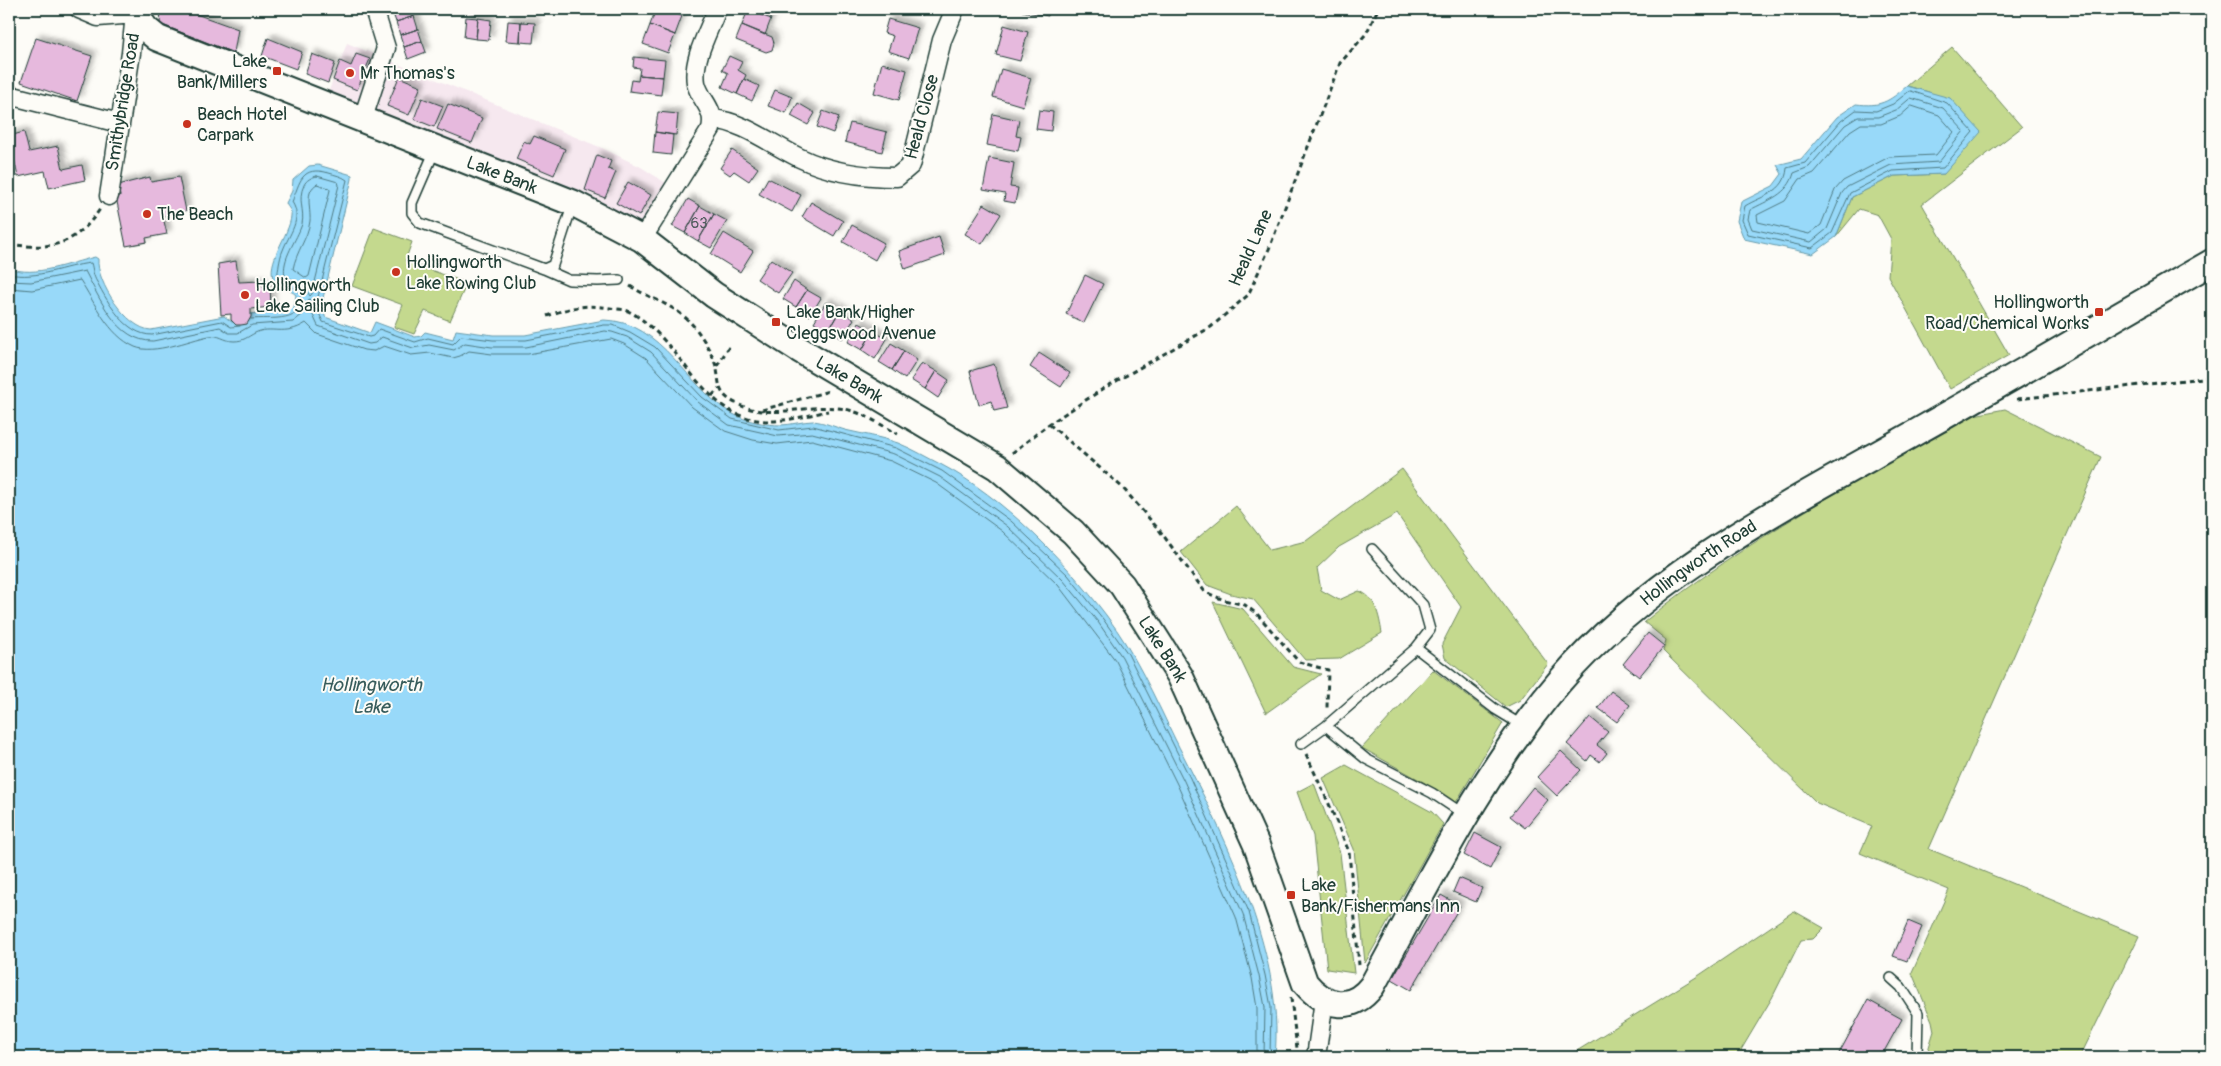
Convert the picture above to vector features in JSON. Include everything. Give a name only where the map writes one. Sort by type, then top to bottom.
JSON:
[{"type":"main road","name":"Lake Bank","points":[[135,11],[146,29],[157,38],[247,81],[364,118],[435,149],[573,203],[642,239],[714,295],[792,345],[997,467],[1073,532],[1122,585],[1180,676],[1256,844],[1305,983],[1313,993],[1324,1000]]},
{"type":"main road","name":"Hollingworth Road","points":[[1324,1000],[1342,1004],[1353,1002],[1363,997],[1372,986],[1466,816],[1523,726],[1562,678],[1608,632],[1673,578],[1748,527],[2212,262]]},
{"type":"street","points":[[79,9],[98,17],[135,11]]},
{"type":"street","points":[[364,118],[386,48],[374,9]]},
{"type":"street","points":[[642,239],[710,129],[713,119],[696,83],[696,69],[717,9]]},
{"type":"street","name":"Heald Close","points":[[713,119],[728,120],[824,169],[866,177],[897,178],[911,165],[942,40],[955,9]]},
{"type":"street","name":"Smithybridge Road","points":[[109,196],[119,123],[132,53],[135,11]]},
{"type":"street","points":[[9,96],[119,123]]},
{"type":"street","points":[[1316,1057],[1324,1000]]},
{"type":"lane","points":[[435,149],[412,203],[412,213],[420,223],[569,280],[620,280]]},
{"type":"lane","points":[[544,269],[553,265],[573,203]]},
{"type":"lane","points":[[1301,744],[1326,726],[1416,648],[1430,630],[1423,605],[1372,549]]},
{"type":"lane","points":[[1416,648],[1495,709],[1523,726]]},
{"type":"lane","points":[[1326,726],[1366,759],[1432,793],[1466,816]]},
{"type":"lane","points":[[1891,978],[1901,987],[1918,1013],[1917,1057]]},
{"type":"path","name":"Heald Lane","points":[[1006,458],[1049,424],[1106,387],[1211,327],[1248,295],[1340,63],[1366,34],[1378,9]]},
{"type":"path","points":[[620,280],[641,293],[674,308],[689,321],[704,340],[716,367],[719,388],[728,398],[774,413],[838,408],[856,412],[898,435]]},
{"type":"path","points":[[547,316],[570,307],[588,305],[628,311],[647,324],[669,345],[693,376],[712,396],[723,406],[742,416],[762,421],[783,421],[838,408]]},
{"type":"path","points":[[716,367],[729,347]]},
{"type":"path","points":[[2014,400],[2212,377]]},
{"type":"path","points":[[712,396],[719,388]]},
{"type":"path","points":[[760,410],[830,391],[837,391]]},
{"type":"path","points":[[723,406],[728,398]]},
{"type":"path","points":[[1049,424],[1122,487],[1160,530],[1205,592],[1224,600],[1245,605],[1256,614],[1299,662],[1328,670],[1326,726]]},
{"type":"path","points":[[1301,744],[1330,804],[1349,852],[1360,974],[1372,986]]},
{"type":"path","points":[[1290,989],[1298,1057]]},
{"type":"shaded area","points":[[347,43],[602,148],[641,167],[666,183],[640,226],[328,93]]},
{"type":"green space","points":[[1952,47],[2022,127],[1922,204],[2009,355],[1950,389],[1888,276],[1891,239],[1878,215],[1859,209],[1836,237],[1852,197],[1894,176],[1944,174],[1929,92],[1907,86]]},
{"type":"green space","name":"Hollingworth Lake Rowing Club","points":[[374,228],[412,242],[405,261],[467,283],[450,321],[425,311],[414,334],[394,327],[403,305],[352,286]]},
{"type":"green space","points":[[2005,409],[2101,457],[1929,849],[2139,936],[2080,1057],[1926,1057],[1934,1031],[1932,1021],[1912,973],[1949,890],[1860,853],[1872,826],[1817,803],[1663,651],[1666,640],[1644,622],[1722,564],[1804,512],[1974,415]]},
{"type":"green space","points":[[1402,469],[1548,664],[1520,700],[1506,707],[1445,658],[1442,644],[1461,607],[1397,514],[1339,547],[1317,568],[1321,590],[1339,600],[1359,591],[1365,594],[1373,602],[1380,620],[1382,633],[1339,659],[1305,660],[1253,599],[1231,594],[1207,585],[1181,552],[1236,506],[1270,550],[1306,541]]},
{"type":"green space","points":[[1213,602],[1243,609],[1293,667],[1321,674],[1266,713]]},
{"type":"green space","points":[[1433,670],[1503,723],[1455,804],[1425,783],[1362,748]]},
{"type":"green space","points":[[1346,765],[1432,812],[1443,824],[1365,963],[1354,849],[1323,778]]},
{"type":"green space","points":[[1314,783],[1340,853],[1354,973],[1327,969],[1313,836],[1297,792]]},
{"type":"green space","points":[[1794,911],[1824,928],[1813,939],[1801,940],[1772,998],[1741,1050],[1748,1057],[1567,1057],[1698,976]]},
{"type":"water","points":[[1907,86],[1950,98],[1981,132],[1944,174],[1894,176],[1852,197],[1836,237],[1813,254],[1744,239],[1737,221],[1741,202],[1773,186],[1782,174],[1777,165],[1801,159],[1837,117],[1856,104],[1872,105],[1884,102]]},
{"type":"water","name":"Hollingworth Lake","points":[[318,165],[352,175],[323,298],[325,317],[370,333],[375,322],[415,337],[421,336],[425,332],[453,339],[456,330],[493,335],[525,335],[604,320],[625,323],[643,332],[659,344],[702,389],[733,414],[750,421],[769,424],[785,425],[809,421],[825,423],[898,443],[965,478],[988,494],[1032,532],[1090,594],[1126,644],[1152,691],[1212,813],[1230,852],[1260,934],[1270,975],[1276,1016],[1275,1057],[9,1057],[9,268],[19,271],[41,270],[95,257],[98,259],[102,280],[115,303],[132,322],[142,328],[151,330],[224,316],[232,322],[238,322],[247,314],[290,311],[294,307],[296,295],[274,280],[272,273],[273,265],[290,223],[291,212],[286,203],[292,191],[293,180],[309,166]]},
{"type":"building","points":[[161,9],[192,9],[193,13],[238,29],[234,53],[160,24]]},
{"type":"building","points":[[412,9],[414,16],[396,22],[392,11]]},
{"type":"building","points":[[656,9],[663,9],[682,16],[675,35],[650,25]]},
{"type":"building","points":[[903,9],[924,9],[922,15]]},
{"type":"building","points":[[1022,9],[1050,9],[1048,16],[1022,11]]},
{"type":"building","points":[[748,10],[771,19],[765,35],[742,25]]},
{"type":"building","points":[[414,16],[418,29],[400,35],[396,22]]},
{"type":"building","points":[[466,17],[478,18],[476,39],[464,37]]},
{"type":"building","points":[[478,18],[491,20],[489,40],[476,39]]},
{"type":"building","points":[[888,19],[918,28],[909,58],[888,51],[893,36],[884,33]]},
{"type":"building","points":[[508,21],[521,22],[520,42],[506,41]]},
{"type":"building","points":[[521,22],[535,23],[533,43],[520,42]]},
{"type":"building","points":[[650,25],[675,35],[668,53],[643,44]]},
{"type":"building","points":[[742,25],[772,37],[774,43],[772,50],[766,52],[736,40]]},
{"type":"building","points":[[1004,25],[1028,32],[1020,61],[996,55]]},
{"type":"building","points":[[418,29],[422,41],[404,47],[400,35]]},
{"type":"building","points":[[36,38],[92,56],[77,101],[21,82]]},
{"type":"building","points":[[268,38],[302,52],[296,69],[262,56]]},
{"type":"building","points":[[422,41],[426,52],[408,59],[404,47]]},
{"type":"building","points":[[312,54],[335,63],[328,83],[305,74]]},
{"type":"building","name":"Mr Thomas's","points":[[356,54],[370,59],[357,90],[333,80],[340,61],[351,66]]},
{"type":"building","points":[[729,56],[742,62],[738,70],[746,75],[737,94],[722,87],[728,73],[722,70]]},
{"type":"building","points":[[634,57],[665,60],[663,77],[639,75],[640,68],[633,67]]},
{"type":"building","points":[[882,63],[907,70],[899,100],[874,93]]},
{"type":"building","points":[[1001,69],[1031,78],[1023,106],[993,97]]},
{"type":"building","points":[[639,75],[663,77],[661,95],[629,91],[631,80],[638,81]]},
{"type":"building","points":[[399,77],[421,86],[409,115],[387,106]]},
{"type":"building","points":[[744,79],[759,86],[752,101],[737,94]]},
{"type":"building","points":[[775,90],[792,97],[786,113],[768,106]]},
{"type":"building","points":[[422,98],[443,106],[434,127],[414,119]]},
{"type":"building","points":[[798,103],[815,113],[808,125],[791,116]]},
{"type":"building","points":[[448,104],[482,118],[472,143],[437,129]]},
{"type":"building","points":[[1039,110],[1053,112],[1051,131],[1036,129]]},
{"type":"building","points":[[823,111],[839,117],[833,133],[817,127]]},
{"type":"building","points":[[658,112],[678,114],[676,135],[655,132]]},
{"type":"building","points":[[993,114],[1019,120],[1016,136],[1021,137],[1018,151],[987,145]]},
{"type":"building","points":[[850,123],[887,132],[882,152],[845,142]]},
{"type":"building","points":[[24,132],[29,152],[58,146],[63,169],[82,165],[85,180],[49,188],[45,171],[18,177],[9,136]]},
{"type":"building","points":[[655,132],[673,135],[671,155],[653,153]]},
{"type":"building","points":[[534,136],[565,149],[554,175],[516,159],[524,141],[530,144]]},
{"type":"building","points":[[732,150],[758,168],[749,181],[734,171],[730,175],[720,168]]},
{"type":"building","points":[[597,155],[611,161],[608,169],[616,172],[605,198],[585,190]]},
{"type":"building","points":[[989,158],[1014,163],[1010,187],[1018,188],[1015,203],[1004,201],[1005,194],[983,190]]},
{"type":"building","name":"The Beach","points":[[150,177],[151,182],[179,177],[186,211],[163,217],[167,234],[146,238],[147,242],[126,246],[116,197],[120,196],[118,185]]},
{"type":"building","points":[[768,178],[801,195],[792,212],[759,194]]},
{"type":"building","points":[[628,182],[651,195],[639,216],[616,203]]},
{"type":"building","points":[[688,199],[700,206],[685,233],[672,226]]},
{"type":"building","points":[[811,202],[843,221],[834,236],[802,217]]},
{"type":"building","points":[[984,204],[1001,214],[982,244],[965,234]]},
{"type":"building","points":[[700,206],[714,214],[698,241],[685,233]]},
{"type":"building","points":[[714,214],[727,221],[711,248],[698,241]]},
{"type":"building","points":[[852,225],[884,243],[875,260],[843,242]]},
{"type":"building","points":[[724,233],[753,251],[740,272],[711,254]]},
{"type":"building","points":[[939,237],[945,255],[905,269],[899,251]]},
{"type":"building","points":[[771,259],[792,273],[778,293],[757,279]]},
{"type":"building","name":"Hollingworth Lake Sailing Club","points":[[236,261],[239,282],[261,281],[262,287],[270,286],[271,307],[251,309],[251,317],[247,324],[241,325],[236,325],[231,320],[231,314],[221,315],[218,264]]},
{"type":"building","points":[[1085,275],[1103,284],[1084,323],[1066,314]]},
{"type":"building","points":[[794,281],[807,290],[796,307],[783,299]]},
{"type":"building","points":[[807,290],[821,298],[810,316],[796,307]]},
{"type":"building","points":[[826,302],[840,310],[828,331],[814,322]]},
{"type":"building","points":[[840,310],[854,319],[842,339],[828,331]]},
{"type":"building","points":[[859,323],[873,331],[862,350],[848,342]]},
{"type":"building","points":[[873,331],[887,339],[875,359],[862,350]]},
{"type":"building","points":[[891,343],[904,351],[892,370],[879,362]]},
{"type":"building","points":[[904,351],[917,360],[905,379],[892,370]]},
{"type":"building","points":[[1039,353],[1070,373],[1061,387],[1030,367]]},
{"type":"building","points":[[922,363],[936,371],[925,389],[911,380]]},
{"type":"building","points":[[994,364],[1007,408],[994,411],[991,401],[979,405],[970,371]]},
{"type":"building","points":[[936,371],[949,380],[938,398],[925,389]]},
{"type":"building","points":[[1648,633],[1664,646],[1639,677],[1623,664]]},
{"type":"building","points":[[1611,691],[1630,705],[1617,722],[1598,708]]},
{"type":"building","points":[[1590,717],[1608,732],[1597,745],[1607,753],[1600,762],[1591,755],[1587,761],[1567,744]]},
{"type":"building","points":[[1561,751],[1581,770],[1557,796],[1537,777]]},
{"type":"building","points":[[1533,787],[1548,800],[1525,828],[1510,816]]},
{"type":"building","points":[[1475,833],[1501,847],[1490,869],[1464,855]]},
{"type":"building","points":[[1459,878],[1482,888],[1476,902],[1453,892]]},
{"type":"building","points":[[1441,895],[1460,906],[1411,990],[1392,979]]},
{"type":"building","points":[[1908,921],[1922,927],[1907,961],[1893,956]]},
{"type":"building","points":[[1868,1000],[1902,1019],[1881,1057],[1837,1057]]},
{"type":"place","name":"Lake Bank/Millers","points":[[277,71]]},
{"type":"place","name":"Mr Thomas's","points":[[350,73]]},
{"type":"place","name":"Beach Hotel Carpark","points":[[187,124]]},
{"type":"place","name":"The Beach","points":[[147,214]]},
{"type":"place","name":"Hollingworth Lake Rowing Club","points":[[396,272]]},
{"type":"place","name":"Hollingworth Lake Sailing Club","points":[[245,295]]},
{"type":"place","name":"Hollingworth Road/Chemical Works","points":[[2099,312]]},
{"type":"place","name":"Lake Bank/Higher Cleggswood Avenue","points":[[776,322]]},
{"type":"place","name":"Lake Bank/Fishermans Inn","points":[[1291,895]]}]
